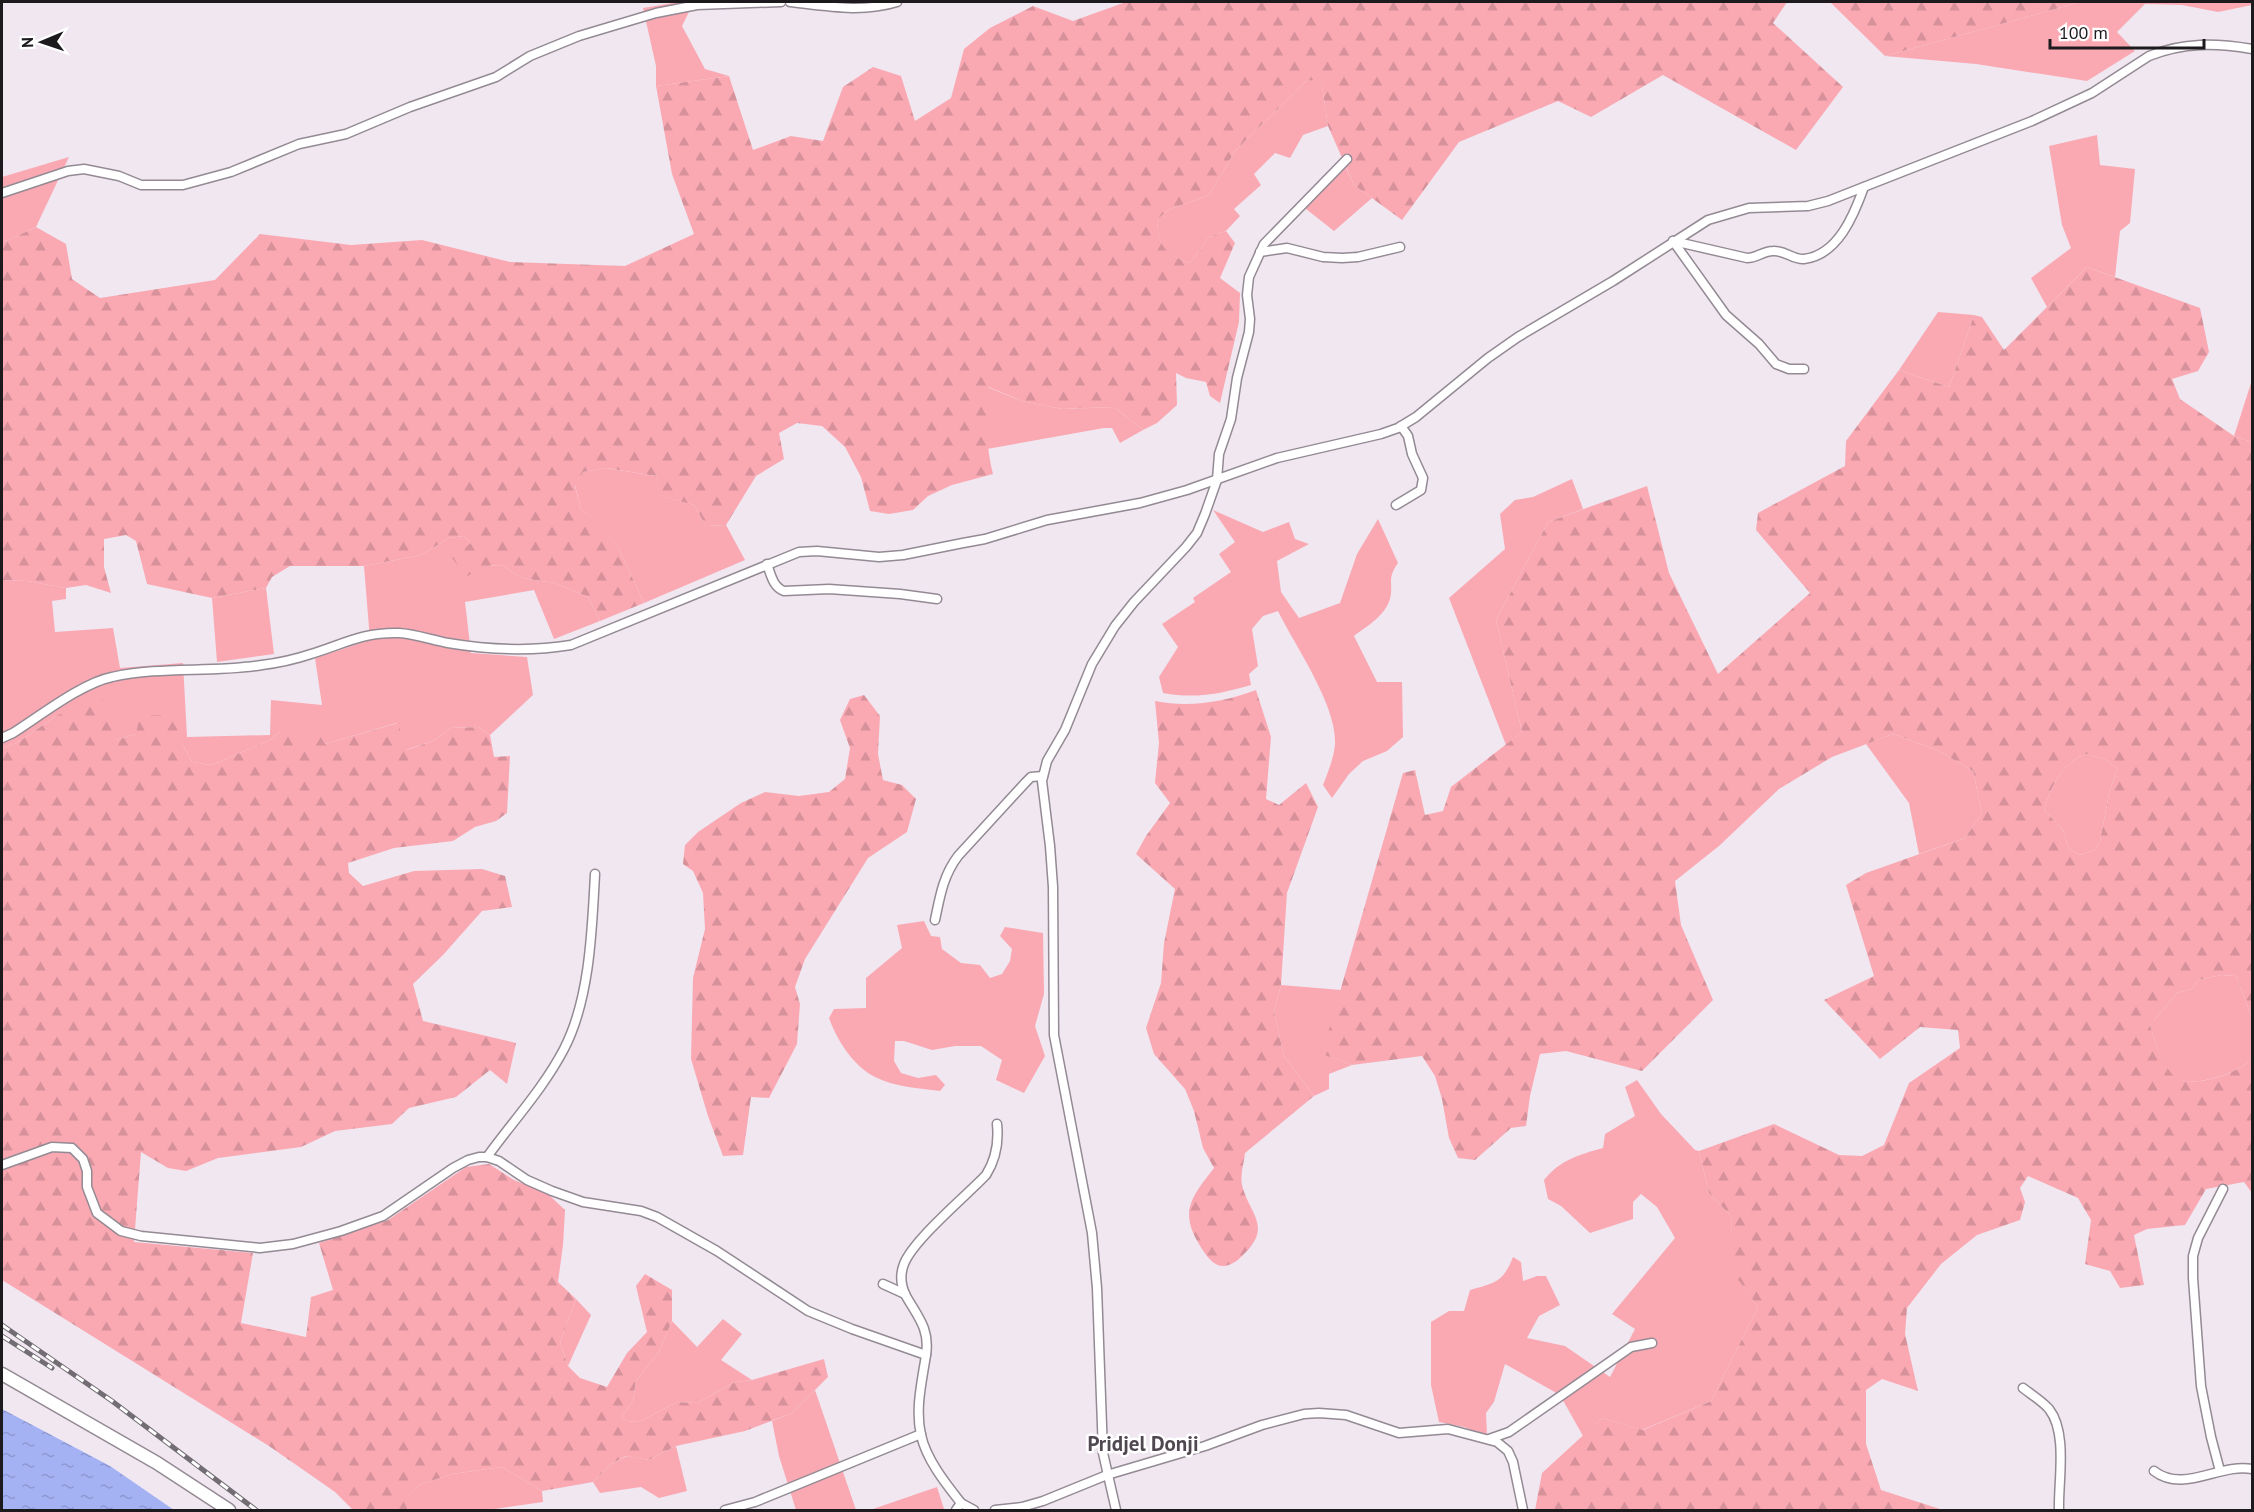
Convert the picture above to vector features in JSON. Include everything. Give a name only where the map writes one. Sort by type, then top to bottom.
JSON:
[{"type":"main road","points":[[2,1374],[157,1463],[229,1510]]},
{"type":"street","points":[[2,194],[69,171],[84,169],[119,176],[141,185],[183,185],[231,172],[299,144],[346,134],[411,107],[496,77],[530,56],[579,36],[657,13],[697,5],[781,2]]},
{"type":"street","points":[[790,2],[868,8],[897,2]]},
{"type":"street","points":[[2,738],[87,687],[110,677],[261,665],[310,654],[364,635],[402,633],[450,643],[514,651],[543,650],[571,645],[799,552],[903,555],[985,539],[1047,520],[1140,503],[1216,480],[1268,460],[1381,434],[1416,417],[1498,351],[1708,220],[1749,208],[1808,206],[1864,188],[2032,121],[2092,93],[2149,56],[2159,52],[2203,44],[2253,49]]},
{"type":"street","points":[[1116,1510],[1103,1453],[1097,1288],[1092,1233],[1053,1027],[1053,887],[1043,776],[1047,760],[1065,730],[1092,664],[1115,626],[1197,533],[1212,498],[1219,454],[1231,419],[1237,378],[1249,332],[1248,284],[1252,268],[1264,244],[1347,159]]},
{"type":"street","points":[[1672,241],[1747,258],[1766,251],[1782,251],[1797,259],[1816,256],[1835,242],[1845,229],[1864,188]]},
{"type":"street","points":[[1672,241],[1726,315],[1759,344],[1776,364],[1789,369],[1804,369]]},
{"type":"street","points":[[1260,252],[1287,248],[1342,258],[1358,257],[1400,247]]},
{"type":"street","points":[[1396,505],[1421,490],[1423,483],[1408,436],[1401,426]]},
{"type":"street","points":[[767,564],[774,583],[778,589],[784,591],[829,589],[937,599]]},
{"type":"street","points":[[935,920],[943,882],[958,856],[1031,777],[1043,776]]},
{"type":"street","points":[[487,1157],[527,1108],[542,1085],[564,1048],[575,1022],[586,969],[595,874]]},
{"type":"street","points":[[974,1510],[959,1507],[924,1446],[921,1434],[920,1401],[928,1339],[923,1323],[905,1294],[902,1274],[908,1256],[986,1175],[997,1149],[997,1124]]},
{"type":"street","points":[[2,1165],[52,1147],[72,1148],[83,1159],[87,1171],[87,1186],[97,1213],[121,1231],[141,1236],[260,1248],[293,1244],[383,1216],[453,1168],[468,1160],[487,1157],[499,1161],[527,1180],[583,1202],[657,1217],[717,1251],[808,1311],[926,1355]]},
{"type":"street","points":[[2220,1471],[2201,1386],[2196,1341],[2193,1256],[2198,1238],[2223,1190]]},
{"type":"street","points":[[883,1284],[905,1294]]},
{"type":"street","points":[[1489,1439],[1509,1432],[1631,1347],[1652,1343]]},
{"type":"street","points":[[2023,1388],[2044,1405],[2057,1423],[2060,1460],[2059,1510]]},
{"type":"street","points":[[995,1510],[1022,1507],[1043,1501],[1107,1475],[1205,1446],[1262,1425],[1304,1414],[1346,1415],[1399,1433],[1448,1429],[1497,1442],[1508,1451],[1513,1462],[1523,1510]]},
{"type":"street","points":[[725,1510],[755,1502],[921,1434]]},
{"type":"street","points":[[2154,1471],[2171,1480],[2187,1480],[2242,1467],[2253,1469]]},
{"type":"green space","points":[[694,2],[682,26],[705,69],[729,76],[656,86],[656,66],[643,8]]},
{"type":"green space","points":[[1126,2],[1787,2],[1773,23],[1843,87],[1796,150],[1663,75],[1591,117],[1558,101],[1459,142],[1402,220],[1354,185],[1328,126],[1321,79],[1306,81],[1235,151],[1209,195],[1168,210],[1157,220],[1159,236],[1164,248],[1174,256],[1190,263],[1209,237],[1226,231],[1235,243],[1220,278],[1240,293],[1239,322],[1220,403],[1210,396],[1206,382],[1186,378],[1176,373],[1177,405],[1157,423],[1143,430],[1114,407],[1062,409],[1022,401],[988,387],[987,431],[993,474],[952,485],[928,496],[913,510],[889,514],[870,511],[861,477],[845,447],[822,426],[797,423],[779,433],[784,459],[756,476],[726,525],[706,526],[694,505],[661,496],[656,476],[607,468],[583,472],[575,486],[581,510],[605,527],[620,551],[644,603],[600,621],[588,597],[555,583],[522,578],[502,565],[488,566],[467,576],[452,558],[471,543],[464,536],[449,538],[421,555],[364,566],[290,566],[272,577],[266,588],[212,598],[147,584],[136,541],[126,535],[104,539],[104,567],[111,593],[86,585],[66,588],[27,581],[2,580],[2,243],[36,227],[66,244],[72,279],[100,298],[215,280],[260,234],[351,245],[422,240],[510,262],[625,266],[694,234],[672,174],[656,86],[729,76],[753,150],[791,136],[823,141],[843,87],[873,67],[901,76],[915,121],[951,98],[964,49],[990,28],[1033,6],[1073,21]]},
{"type":"green space","points":[[1830,2],[2081,2],[1885,56]]},
{"type":"green space","points":[[2081,2],[2252,2],[2252,5],[2218,12],[2182,5],[2145,4],[2117,32],[2135,51],[2087,81],[1976,64],[1885,56]]},
{"type":"green space","points":[[1321,78],[1328,126],[1303,135],[1290,158],[1275,153],[1254,174],[1261,185],[1234,209],[1240,216],[1226,231],[1209,237],[1190,263],[1169,253],[1161,243],[1157,220],[1168,210],[1209,195],[1235,151],[1306,81]]},
{"type":"green space","points":[[2097,135],[2100,165],[2135,169],[2130,223],[2120,231],[2115,277],[2087,267],[2047,307],[2031,278],[2071,248],[2062,225],[2049,146]]},
{"type":"green space","points":[[69,157],[36,227],[2,243],[2,177]]},
{"type":"green space","points":[[1342,159],[1354,185],[1372,198],[1334,231],[1301,205]]},
{"type":"green space","points":[[2087,267],[2200,308],[2209,352],[2198,371],[2172,379],[2180,399],[2234,436],[2252,442],[2252,1018],[2236,976],[2222,975],[2198,980],[2192,989],[2177,993],[2150,1025],[2164,1062],[2178,1079],[2200,1081],[2212,1079],[2236,1070],[2252,1059],[2252,1193],[2244,1182],[2206,1189],[2185,1225],[2147,1229],[2134,1235],[2144,1285],[2120,1288],[2110,1271],[2085,1264],[2091,1220],[2078,1198],[2028,1176],[2020,1188],[2025,1202],[2020,1220],[1977,1235],[1941,1264],[1907,1308],[1905,1334],[1918,1391],[1882,1379],[1866,1390],[1866,1444],[1881,1490],[1943,1510],[1535,1510],[1542,1473],[1602,1418],[1643,1430],[1711,1401],[1758,1307],[1729,1267],[1732,1217],[1709,1193],[1699,1151],[1774,1124],[1839,1155],[1862,1156],[1884,1145],[1909,1083],[1960,1048],[1958,1030],[1920,1027],[1880,1059],[1824,1000],[1874,976],[1846,885],[1866,873],[1965,838],[1982,813],[1973,771],[1937,750],[1893,734],[1832,757],[1779,789],[1719,846],[1675,881],[1681,925],[1713,1000],[1642,1071],[1566,1051],[1540,1054],[1526,1126],[1511,1128],[1475,1160],[1458,1158],[1449,1138],[1435,1076],[1422,1056],[1352,1065],[1322,1054],[1403,773],[1415,770],[1425,815],[1443,811],[1451,787],[1522,732],[1496,620],[1548,522],[1647,486],[1669,573],[1718,674],[1810,593],[1756,530],[1758,513],[1845,466],[1846,441],[1899,370],[1949,387],[1974,315],[1982,317],[2004,350]],"holes":[[[2086,754],[2104,759],[2117,768],[2109,794],[2100,841],[2095,850],[2080,855],[2069,849],[2063,830],[2044,810],[2054,784],[2070,763]]]},
{"type":"green space","points":[[1938,312],[1974,315],[1949,387],[1899,370]]},
{"type":"green space","points":[[2252,380],[2252,442],[2234,436]]},
{"type":"green space","points":[[987,387],[1022,401],[1062,409],[1114,407],[1143,430],[1120,443],[1112,428],[1104,428],[987,449],[985,417]]},
{"type":"green space","points":[[606,468],[656,476],[662,496],[694,505],[706,526],[726,525],[745,560],[644,603],[620,551],[605,528],[581,510],[575,485],[583,472]]},
{"type":"green space","points":[[1572,479],[1583,509],[1548,522],[1496,620],[1522,732],[1506,745],[1449,598],[1505,549],[1500,514],[1515,500],[1533,497]]},
{"type":"green space","points":[[1213,510],[1263,532],[1289,522],[1295,539],[1309,544],[1277,561],[1281,592],[1299,618],[1340,603],[1357,554],[1378,519],[1398,563],[1392,574],[1388,605],[1375,620],[1354,636],[1377,682],[1402,682],[1403,737],[1387,751],[1363,761],[1349,774],[1332,798],[1323,785],[1332,760],[1335,744],[1334,729],[1314,676],[1278,611],[1263,616],[1252,629],[1258,666],[1249,674],[1251,685],[1207,695],[1186,696],[1163,693],[1159,677],[1178,647],[1162,624],[1195,602],[1193,598],[1231,572],[1219,554],[1235,542]]},
{"type":"green space","points":[[464,536],[488,566],[502,565],[522,578],[555,583],[588,597],[600,621],[554,639],[534,590],[465,602],[471,653],[527,657],[533,695],[490,735],[478,727],[450,728],[435,740],[406,750],[397,723],[325,744],[280,732],[270,740],[212,765],[192,762],[183,745],[136,734],[116,740],[56,716],[17,743],[2,748],[2,580],[27,581],[66,588],[66,599],[52,601],[55,632],[113,628],[120,668],[183,663],[187,737],[270,735],[271,700],[322,705],[315,658],[370,640],[364,566],[421,555],[449,538]]},
{"type":"green space","points":[[266,588],[274,654],[217,662],[212,598]]},
{"type":"green space","points":[[1256,690],[1271,737],[1266,799],[1279,805],[1306,783],[1318,807],[1287,893],[1281,985],[1274,1012],[1284,1056],[1314,1096],[1245,1153],[1242,1185],[1256,1219],[1257,1234],[1254,1242],[1240,1258],[1232,1264],[1221,1266],[1213,1262],[1204,1252],[1196,1239],[1189,1217],[1190,1208],[1198,1189],[1214,1168],[1203,1148],[1194,1111],[1185,1089],[1154,1054],[1146,1028],[1161,983],[1164,943],[1175,889],[1136,854],[1170,803],[1155,783],[1159,743],[1155,701],[1181,704],[1206,703]]},
{"type":"green space","points":[[864,695],[880,716],[878,754],[883,780],[902,785],[916,799],[907,832],[868,858],[805,959],[795,987],[800,1004],[797,1044],[769,1098],[751,1097],[743,1155],[723,1156],[691,1059],[693,978],[705,929],[703,893],[693,871],[683,864],[685,845],[698,832],[741,803],[765,792],[799,796],[829,792],[845,779],[850,748],[840,720],[850,699]]},
{"type":"green space","points":[[101,696],[116,740],[136,734],[140,715],[177,715],[183,745],[192,762],[212,765],[270,740],[280,732],[320,736],[325,744],[398,723],[407,750],[435,740],[450,728],[478,727],[490,735],[494,757],[510,756],[507,813],[496,821],[475,827],[453,841],[394,848],[348,863],[349,873],[363,886],[414,871],[482,869],[505,876],[512,907],[482,911],[443,955],[413,984],[423,1021],[516,1043],[507,1084],[490,1070],[456,1097],[409,1108],[392,1124],[335,1131],[301,1147],[218,1158],[186,1171],[168,1168],[141,1152],[134,1242],[253,1253],[241,1323],[306,1337],[311,1297],[333,1290],[319,1243],[388,1220],[466,1167],[489,1164],[514,1180],[548,1194],[565,1210],[558,1282],[576,1299],[560,1342],[568,1366],[580,1378],[607,1387],[627,1353],[647,1332],[636,1286],[645,1274],[672,1290],[672,1321],[659,1352],[636,1381],[633,1401],[622,1416],[626,1421],[639,1422],[677,1402],[697,1403],[735,1382],[752,1380],[824,1359],[828,1377],[792,1413],[745,1431],[676,1446],[649,1460],[626,1456],[611,1464],[593,1482],[542,1491],[502,1467],[452,1474],[419,1485],[404,1501],[408,1510],[353,1510],[335,1492],[269,1446],[2,1280],[2,748],[17,743],[56,716]]},
{"type":"green space","points":[[1893,734],[1937,750],[1973,771],[1982,813],[1965,838],[1919,854],[1909,803],[1866,744]]},
{"type":"green space","points":[[2086,754],[2104,759],[2117,768],[2109,794],[2100,841],[2095,850],[2080,855],[2069,849],[2063,830],[2044,810],[2050,792],[2064,769]]},
{"type":"green space","points":[[924,921],[931,936],[940,937],[942,949],[961,963],[980,965],[990,978],[1002,974],[1010,961],[1012,949],[1000,936],[1005,927],[1043,933],[1044,994],[1035,1026],[1045,1056],[1024,1093],[996,1080],[1002,1060],[981,1046],[955,1046],[932,1050],[904,1041],[895,1041],[894,1061],[901,1073],[918,1078],[936,1075],[945,1085],[940,1091],[898,1085],[875,1077],[853,1059],[836,1035],[829,1018],[834,1009],[866,1008],[866,978],[902,948],[897,925]]},
{"type":"green space","points":[[2222,975],[2236,976],[2252,1018],[2252,1059],[2235,1070],[2211,1079],[2187,1081],[2177,1079],[2163,1062],[2150,1025],[2177,993],[2192,989],[2198,980]]},
{"type":"green space","points":[[1281,985],[1341,990],[1323,1054],[1352,1065],[1329,1074],[1329,1089],[1314,1096],[1284,1056],[1274,1012]]},
{"type":"green space","points":[[1637,1080],[1661,1114],[1695,1150],[1699,1151],[1709,1193],[1732,1217],[1730,1267],[1758,1307],[1711,1401],[1642,1430],[1602,1418],[1583,1436],[1560,1395],[1505,1364],[1494,1402],[1486,1413],[1487,1436],[1464,1427],[1439,1422],[1431,1385],[1431,1322],[1449,1311],[1464,1311],[1470,1290],[1497,1281],[1513,1257],[1521,1262],[1523,1281],[1537,1276],[1546,1276],[1560,1305],[1539,1316],[1527,1338],[1565,1346],[1610,1377],[1635,1329],[1612,1314],[1675,1238],[1657,1207],[1641,1194],[1633,1202],[1633,1219],[1590,1233],[1561,1206],[1548,1199],[1544,1180],[1570,1159],[1603,1148],[1605,1134],[1635,1116],[1625,1087]]},
{"type":"green space","points":[[576,1299],[591,1315],[568,1366],[560,1342]]},
{"type":"green space","points":[[723,1319],[742,1334],[721,1360],[752,1380],[735,1382],[697,1403],[677,1402],[639,1422],[626,1421],[622,1416],[633,1401],[636,1381],[659,1352],[672,1321],[697,1347]]},
{"type":"green space","points":[[815,1390],[856,1510],[796,1510],[779,1456],[772,1421],[792,1413]]},
{"type":"green space","points":[[676,1446],[687,1491],[659,1498],[641,1487],[600,1493],[593,1482],[611,1464],[627,1456],[649,1460]]},
{"type":"green space","points":[[502,1467],[542,1491],[543,1502],[488,1510],[408,1510],[403,1501],[419,1485],[452,1474]]},
{"type":"green space","points":[[937,1487],[944,1509],[942,1510],[870,1510]]},
{"type":"water","points":[[2,1409],[110,1466],[174,1510],[2,1510]]},
{"type":"railway","points":[[2,1325],[112,1401],[256,1510]]},
{"type":"railway","points":[[2,1336],[52,1368]]},
{"type":"district","name":"Pridjel Donji","points":[[1143,1443]]}]
